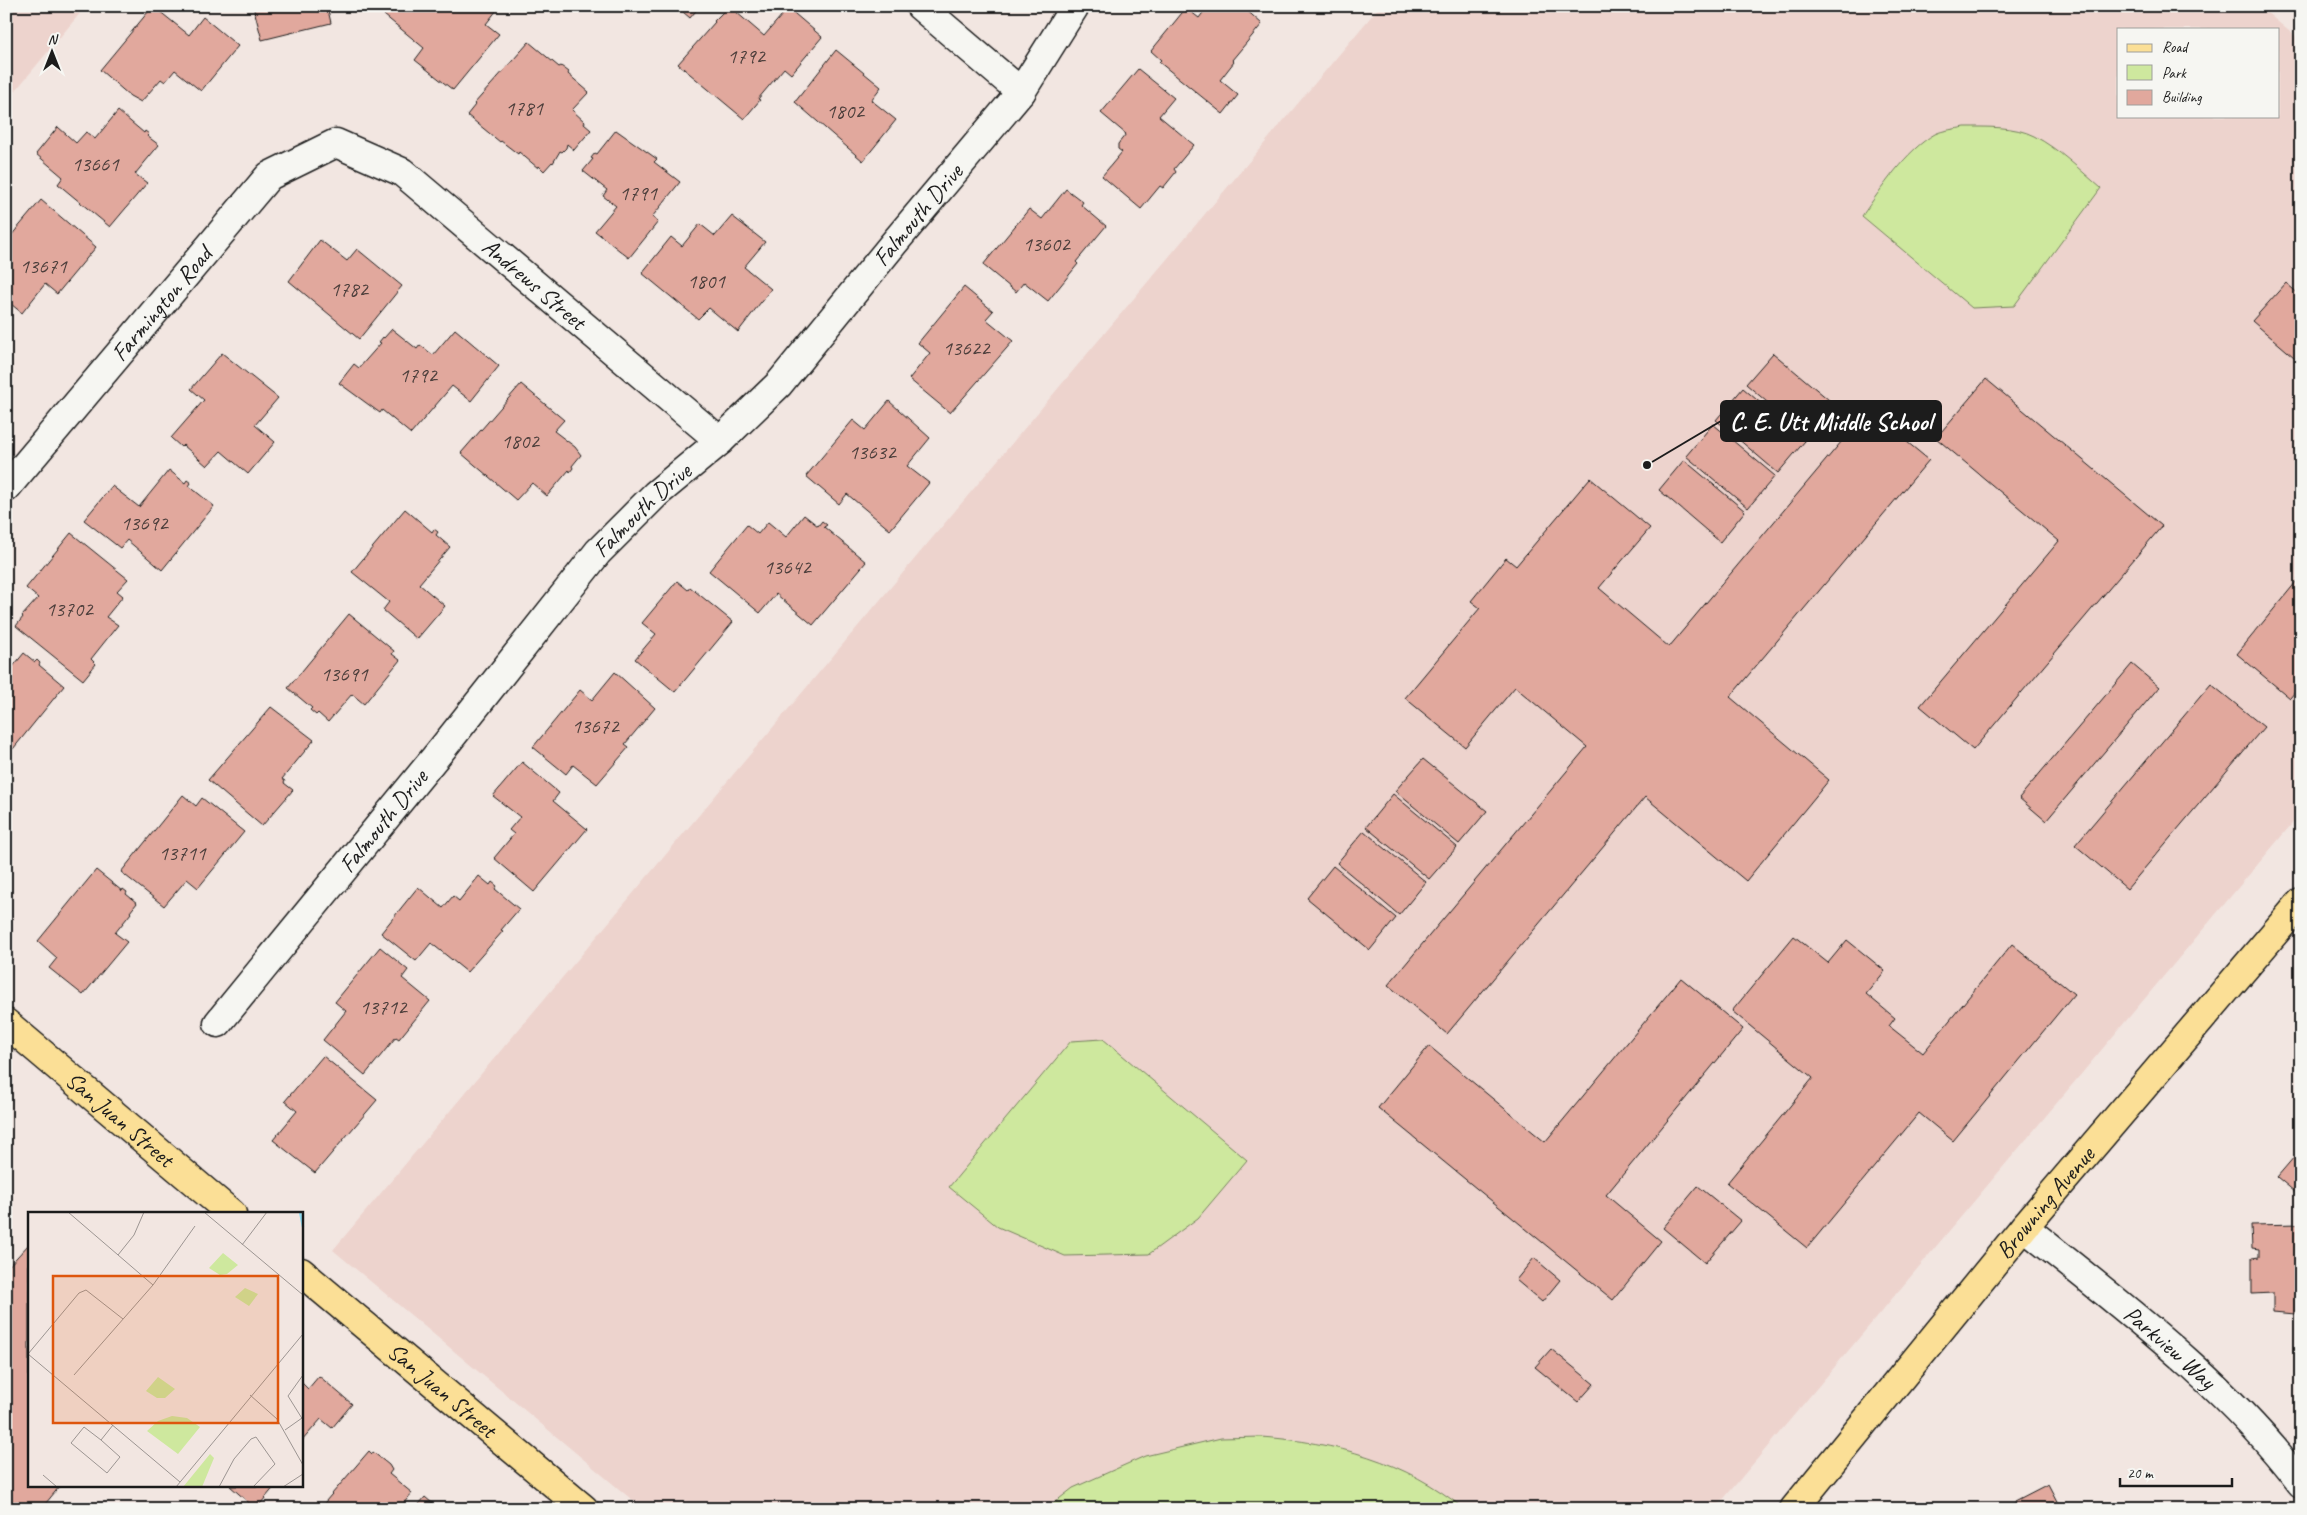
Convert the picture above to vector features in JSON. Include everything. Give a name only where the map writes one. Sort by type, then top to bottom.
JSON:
[{"type":"main road","name":"Browning Avenue","points":[[1794,1509],[2024,1226],[2301,902]]},
{"type":"main road","name":"San Juan Street","points":[[6,1024],[230,1212]]},
{"type":"main road","name":"San Juan Street","points":[[302,1273],[584,1509]]},
{"type":"street","points":[[920,6],[1021,92]]},
{"type":"street","name":"Falmouth Drive","points":[[218,1023],[442,749],[598,552],[656,494],[720,441],[779,384],[1021,92],[1075,6]]},
{"type":"street","name":"Andrews Street","points":[[336,143],[402,172],[720,441]]},
{"type":"street","name":"Farmington Road","points":[[6,488],[269,176],[336,143]]},
{"type":"street","name":"Parkview Way","points":[[2024,1226],[2151,1330],[2228,1400],[2301,1482]]},
{"type":"shaded area","points":[[6,6],[86,6],[6,102]]},
{"type":"shaded area","points":[[1380,6],[2259,6],[2301,41],[2301,813],[1715,1509],[643,1509],[333,1250]]},
{"type":"green space","points":[[1965,127],[2018,130],[2034,136],[2061,153],[2101,188],[2014,306],[1972,308],[1862,216],[1904,160],[1924,141],[1935,134]]},
{"type":"green space","points":[[1103,1039],[1247,1160],[1198,1218],[1149,1254],[1065,1256],[998,1227],[949,1187],[1071,1041]]},
{"type":"green space","points":[[1261,1437],[1342,1449],[1394,1466],[1442,1492],[1464,1509],[1046,1509],[1073,1488],[1145,1456],[1221,1438]]},
{"type":"building","points":[[153,6],[189,35],[203,17],[238,46],[201,91],[175,70],[165,82],[161,79],[141,102],[130,96],[100,70]]},
{"type":"building","points":[[253,6],[342,6],[328,10],[331,23],[262,40]]},
{"type":"building","points":[[391,6],[500,6],[486,24],[499,34],[453,90],[415,60],[424,48],[384,15]]},
{"type":"building","points":[[676,6],[700,6],[690,18]]},
{"type":"building","points":[[729,6],[764,36],[788,8],[822,37],[791,74],[784,68],[744,119],[678,64]]},
{"type":"building","points":[[1208,6],[1242,6],[1262,24],[1232,60],[1234,62],[1220,80],[1238,95],[1223,114],[1159,62],[1161,60],[1151,51],[1186,8],[1199,18]]},
{"type":"building","points":[[529,42],[559,67],[561,66],[569,72],[568,74],[589,92],[572,110],[591,130],[574,150],[567,144],[566,148],[562,152],[560,151],[553,163],[544,171],[519,152],[518,154],[500,142],[467,115],[474,104]]},
{"type":"building","points":[[836,50],[881,87],[871,100],[896,120],[863,161],[795,102]]},
{"type":"building","points":[[1138,69],[1174,98],[1159,116],[1194,145],[1174,169],[1176,172],[1163,188],[1160,186],[1141,209],[1102,176],[1122,152],[1118,149],[1118,144],[1126,134],[1101,113]]},
{"type":"building","points":[[118,111],[144,133],[145,131],[149,134],[147,136],[159,145],[135,174],[147,183],[110,227],[58,184],[63,177],[36,154],[58,127],[76,143],[86,132],[95,139]]},
{"type":"building","points":[[616,130],[657,159],[654,162],[680,182],[652,217],[658,222],[629,258],[595,231],[616,206],[603,196],[607,190],[583,171],[593,159],[591,158],[595,153],[597,154]]},
{"type":"building","points":[[1066,189],[1083,202],[1081,205],[1106,226],[1076,262],[1078,264],[1048,301],[1024,282],[1016,292],[983,265],[1029,209],[1042,219]]},
{"type":"building","points":[[41,200],[96,247],[57,294],[45,284],[22,313],[6,300],[6,246],[12,239],[10,237]]},
{"type":"building","points":[[732,216],[765,242],[744,267],[771,289],[738,332],[709,308],[698,319],[642,273],[671,237],[682,246],[700,224],[715,236]]},
{"type":"building","points":[[320,240],[347,261],[357,249],[402,286],[359,339],[289,281]]},
{"type":"building","points":[[2286,283],[2301,296],[2301,363],[2252,321]]},
{"type":"building","points":[[964,287],[993,311],[986,319],[1013,341],[950,413],[909,379],[930,353],[918,343]]},
{"type":"building","points":[[392,329],[417,349],[420,345],[433,355],[455,329],[499,366],[471,401],[452,386],[411,434],[382,410],[380,413],[339,383],[354,364],[359,368],[381,343],[379,342],[383,337]]},
{"type":"building","points":[[222,353],[278,398],[255,425],[275,442],[248,474],[221,451],[207,466],[183,445],[181,447],[171,438],[204,400],[191,389]]},
{"type":"building","points":[[1773,353],[1835,405],[1808,437],[1746,384]]},
{"type":"building","points":[[1986,379],[2162,526],[1973,750],[1920,706],[2059,541],[1936,438]]},
{"type":"building","points":[[521,384],[564,420],[554,431],[575,447],[581,455],[572,466],[573,468],[570,472],[569,470],[547,496],[532,483],[516,500],[461,453]]},
{"type":"building","points":[[1743,388],[1805,441],[1778,473],[1716,420]]},
{"type":"building","points":[[889,401],[930,438],[907,466],[929,483],[890,530],[847,494],[839,504],[806,476],[853,420],[865,430]]},
{"type":"building","points":[[1868,410],[1929,460],[1730,697],[1829,780],[1746,881],[1645,797],[1447,1034],[1388,985],[1587,747],[1515,687],[1465,747],[1405,698],[1480,608],[1471,601],[1506,558],[1516,566],[1590,478],[1650,528],[1599,588],[1669,647]]},
{"type":"building","points":[[1713,424],[1775,476],[1748,508],[1686,456]]},
{"type":"building","points":[[1684,460],[1745,511],[1720,542],[1659,490]]},
{"type":"building","points":[[169,470],[185,483],[187,480],[191,483],[189,486],[214,506],[162,570],[127,540],[120,548],[84,520],[112,486],[139,507]]},
{"type":"building","points":[[405,509],[432,532],[434,529],[438,532],[436,535],[450,547],[419,584],[445,606],[417,639],[383,610],[389,602],[352,572]]},
{"type":"building","points":[[804,515],[818,526],[822,521],[827,525],[824,527],[866,562],[813,625],[776,594],[760,613],[709,571],[747,525],[758,534],[768,522],[786,537]]},
{"type":"building","points":[[71,533],[128,579],[117,591],[123,596],[106,617],[118,625],[91,659],[96,664],[83,680],[16,626],[38,598],[26,588]]},
{"type":"building","points":[[2301,576],[2301,685],[2290,698],[2237,654]]},
{"type":"building","points":[[677,581],[688,590],[690,587],[733,622],[675,692],[635,659],[656,634],[642,623]]},
{"type":"building","points":[[349,614],[394,651],[392,654],[400,660],[364,704],[352,694],[328,722],[318,713],[316,715],[310,710],[312,708],[288,688]]},
{"type":"building","points":[[24,653],[35,662],[37,660],[40,663],[39,665],[64,686],[13,749],[6,744],[6,675]]},
{"type":"building","points":[[2132,664],[2159,687],[2046,821],[2019,798]]},
{"type":"building","points":[[615,672],[655,708],[625,744],[629,747],[597,784],[573,765],[566,774],[533,747],[580,690],[592,700]]},
{"type":"building","points":[[2211,684],[2264,727],[2127,889],[2075,845]]},
{"type":"building","points":[[271,707],[314,740],[282,779],[293,790],[262,826],[208,780]]},
{"type":"building","points":[[1423,759],[1487,811],[1459,844],[1395,791]]},
{"type":"building","points":[[522,762],[559,793],[553,801],[587,829],[534,892],[494,858],[514,834],[509,830],[520,817],[493,796]]},
{"type":"building","points":[[1393,794],[1457,847],[1429,879],[1366,827]]},
{"type":"building","points":[[183,795],[196,806],[202,798],[244,832],[198,888],[187,879],[164,906],[121,872]]},
{"type":"building","points":[[1364,831],[1426,882],[1399,915],[1337,863]]},
{"type":"building","points":[[1333,866],[1396,918],[1370,950],[1307,898]]},
{"type":"building","points":[[96,870],[122,891],[123,889],[127,892],[126,894],[137,903],[115,933],[127,942],[83,995],[49,968],[57,958],[38,941]]},
{"type":"building","points":[[479,876],[490,885],[492,882],[497,886],[495,889],[519,909],[501,930],[503,931],[467,972],[431,943],[416,961],[381,933],[418,887],[443,908],[453,896],[459,901]]},
{"type":"building","points":[[1794,936],[1828,963],[1847,940],[1885,971],[1866,994],[1895,1018],[1889,1026],[1923,1053],[2012,944],[2074,994],[1953,1141],[1919,1113],[1807,1248],[1727,1183],[1813,1078],[1732,1011]]},
{"type":"building","points":[[380,947],[408,970],[402,978],[430,1001],[399,1039],[396,1037],[365,1075],[323,1040],[346,1011],[335,1002]]},
{"type":"building","points":[[1681,978],[1743,1029],[1606,1195],[1661,1241],[1613,1300],[1378,1108],[1429,1046],[1545,1142]]},
{"type":"building","points":[[323,1056],[377,1100],[315,1173],[273,1140],[297,1111],[285,1101]]},
{"type":"building","points":[[2301,1149],[2301,1197],[2277,1177]]},
{"type":"building","points":[[1698,1186],[1741,1221],[1705,1263],[1663,1228]]},
{"type":"building","points":[[2301,1224],[2301,1312],[2295,1312],[2295,1314],[2273,1312],[2273,1293],[2252,1294],[2252,1258],[2259,1257],[2259,1249],[2252,1248],[2251,1225]]},
{"type":"building","points":[[28,1245],[28,1488],[58,1488],[41,1509],[6,1509],[6,1269]]},
{"type":"building","points":[[1534,1258],[1560,1280],[1542,1302],[1516,1280]]},
{"type":"building","points":[[1551,1349],[1594,1384],[1578,1402],[1535,1367]]},
{"type":"building","points":[[319,1376],[352,1404],[332,1428],[321,1419],[302,1441],[302,1383],[308,1389]]},
{"type":"building","points":[[369,1451],[389,1465],[392,1470],[389,1474],[412,1493],[399,1509],[319,1509]]},
{"type":"building","points":[[2048,1484],[2061,1509],[2000,1509],[2016,1504],[2015,1501]]},
{"type":"building","points":[[232,1488],[273,1488],[256,1509]]},
{"type":"building","points":[[425,1497],[439,1509],[415,1509]]},
{"type":"place","name":"C. E. Utt Middle School","points":[[1647,465]]}]
